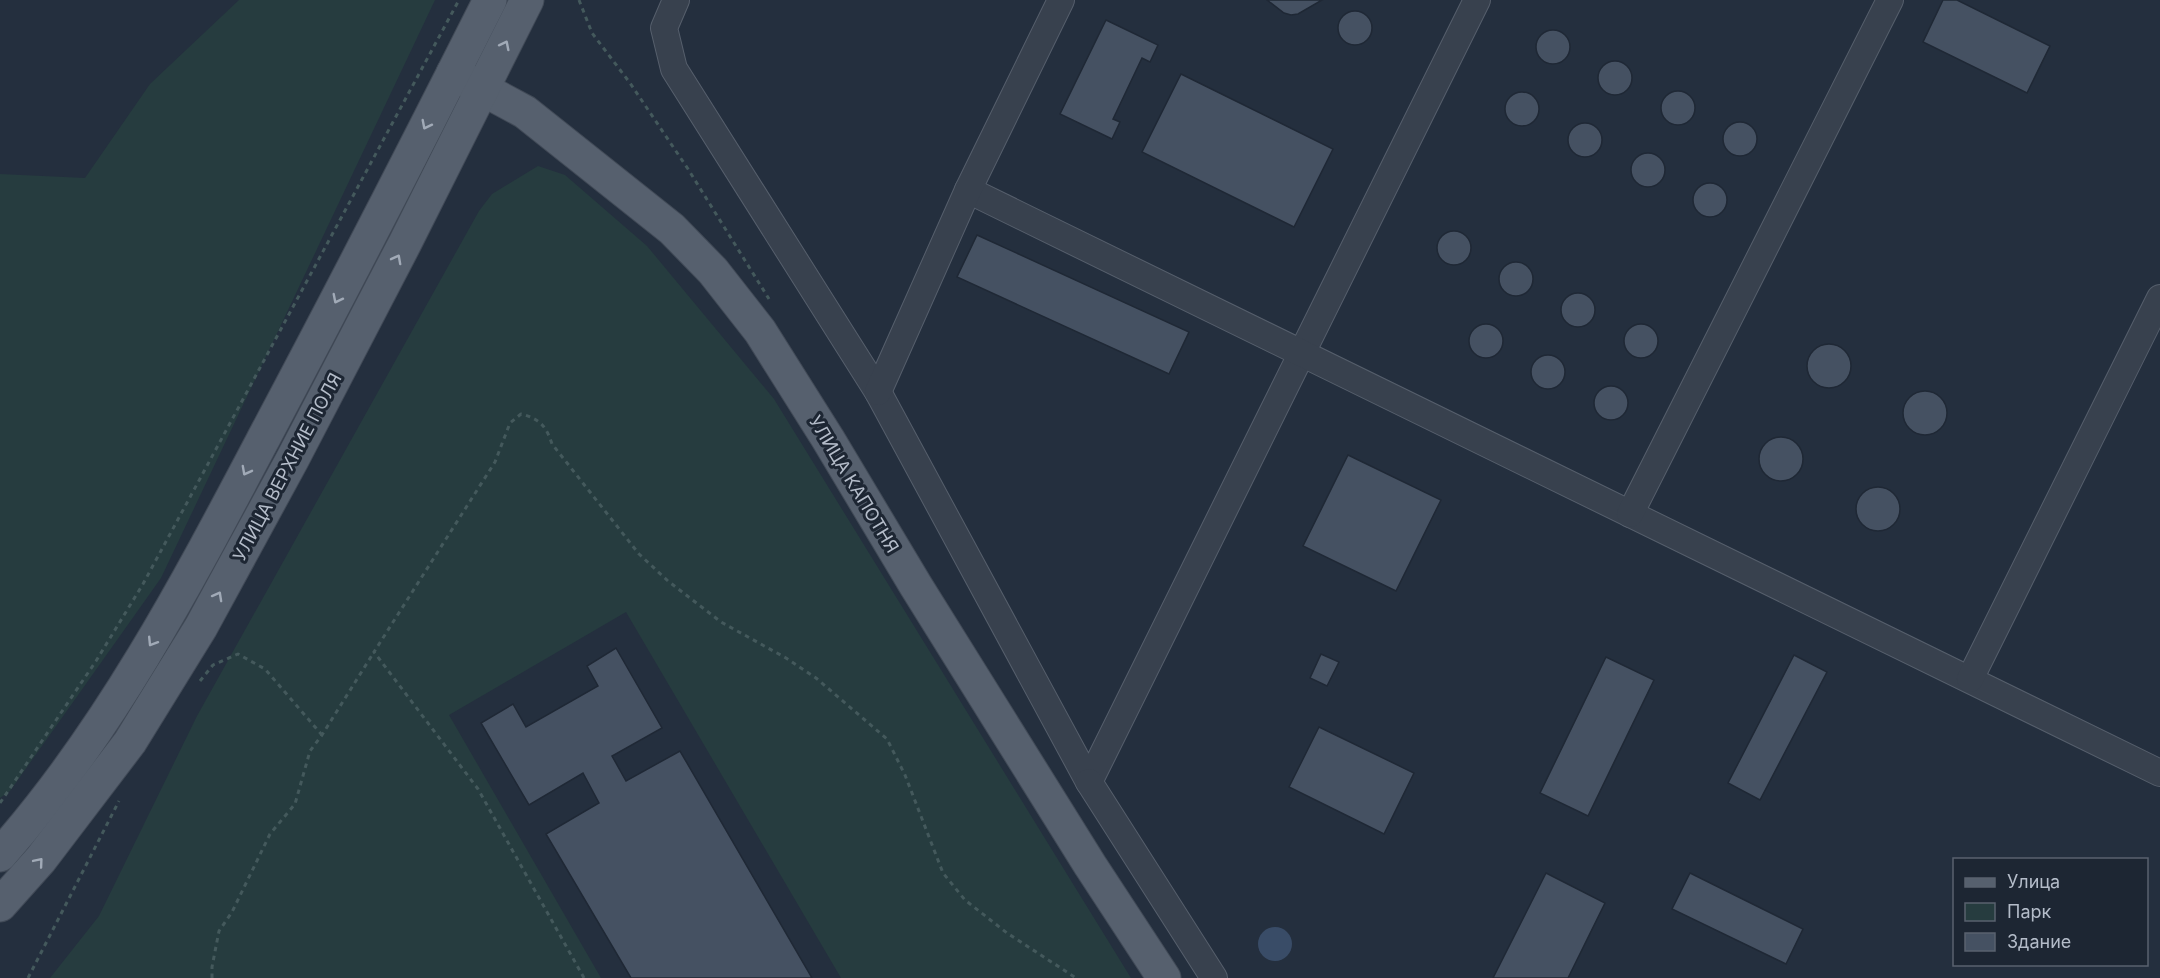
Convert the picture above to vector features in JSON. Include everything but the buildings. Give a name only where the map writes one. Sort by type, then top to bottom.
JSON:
[{"type":"main road","name":"УЛИЦА ВЕРХНИЕ ПОЛЯ","points":[[2,848],[44,801],[82,750],[125,687],[163,625],[303,365],[490,0]]},
{"type":"main road","name":"УЛИЦА ВЕРХНИЕ ПОЛЯ","points":[[0,905],[41,859],[130,742],[201,627],[292,460],[527,0]]},
{"type":"main road","name":"УЛИЦА КАПОТНЯ","points":[[453,74],[525,112],[672,229],[713,271],[760,331],[916,586],[1084,855],[1164,978]]},
{"type":"lane","points":[[676,0],[664,28],[674,69],[878,392],[1089,782],[1214,978]]},
{"type":"lane","points":[[878,392],[968,190],[1061,0]]},
{"type":"lane","points":[[1089,782],[1477,0]]},
{"type":"lane","points":[[1630,514],[1890,0]]},
{"type":"lane","points":[[968,190],[2160,773]]},
{"type":"lane","points":[[1970,680],[2160,298]]},
{"type":"path","points":[[0,803],[96,662],[143,584],[459,0]]},
{"type":"path","points":[[212,978],[219,931],[232,912],[270,834],[295,804],[310,751],[495,462],[510,423],[521,414],[534,417],[547,429],[552,444],[621,532],[639,554],[668,580],[721,622],[786,658],[816,678],[887,739],[905,775],[943,873],[965,900],[999,927],[1076,978]]},
{"type":"path","points":[[374,652],[478,789],[584,978]]},
{"type":"path","points":[[198,684],[213,664],[238,654],[265,669],[322,735]]},
{"type":"path","points":[[28,978],[122,796]]},
{"type":"green space","points":[[239,0],[435,0],[161,578],[10,791],[0,798],[0,174],[85,178],[150,84]]},
{"type":"green space","points":[[538,166],[565,175],[647,246],[774,399],[1131,978],[841,978],[626,612],[449,715],[601,978],[50,978],[99,916],[197,716],[479,211],[492,194]]},
{"type":"water","points":[[1275,927],[1287,932],[1292,944],[1287,956],[1275,961],[1263,956],[1258,944],[1263,932]]}]
